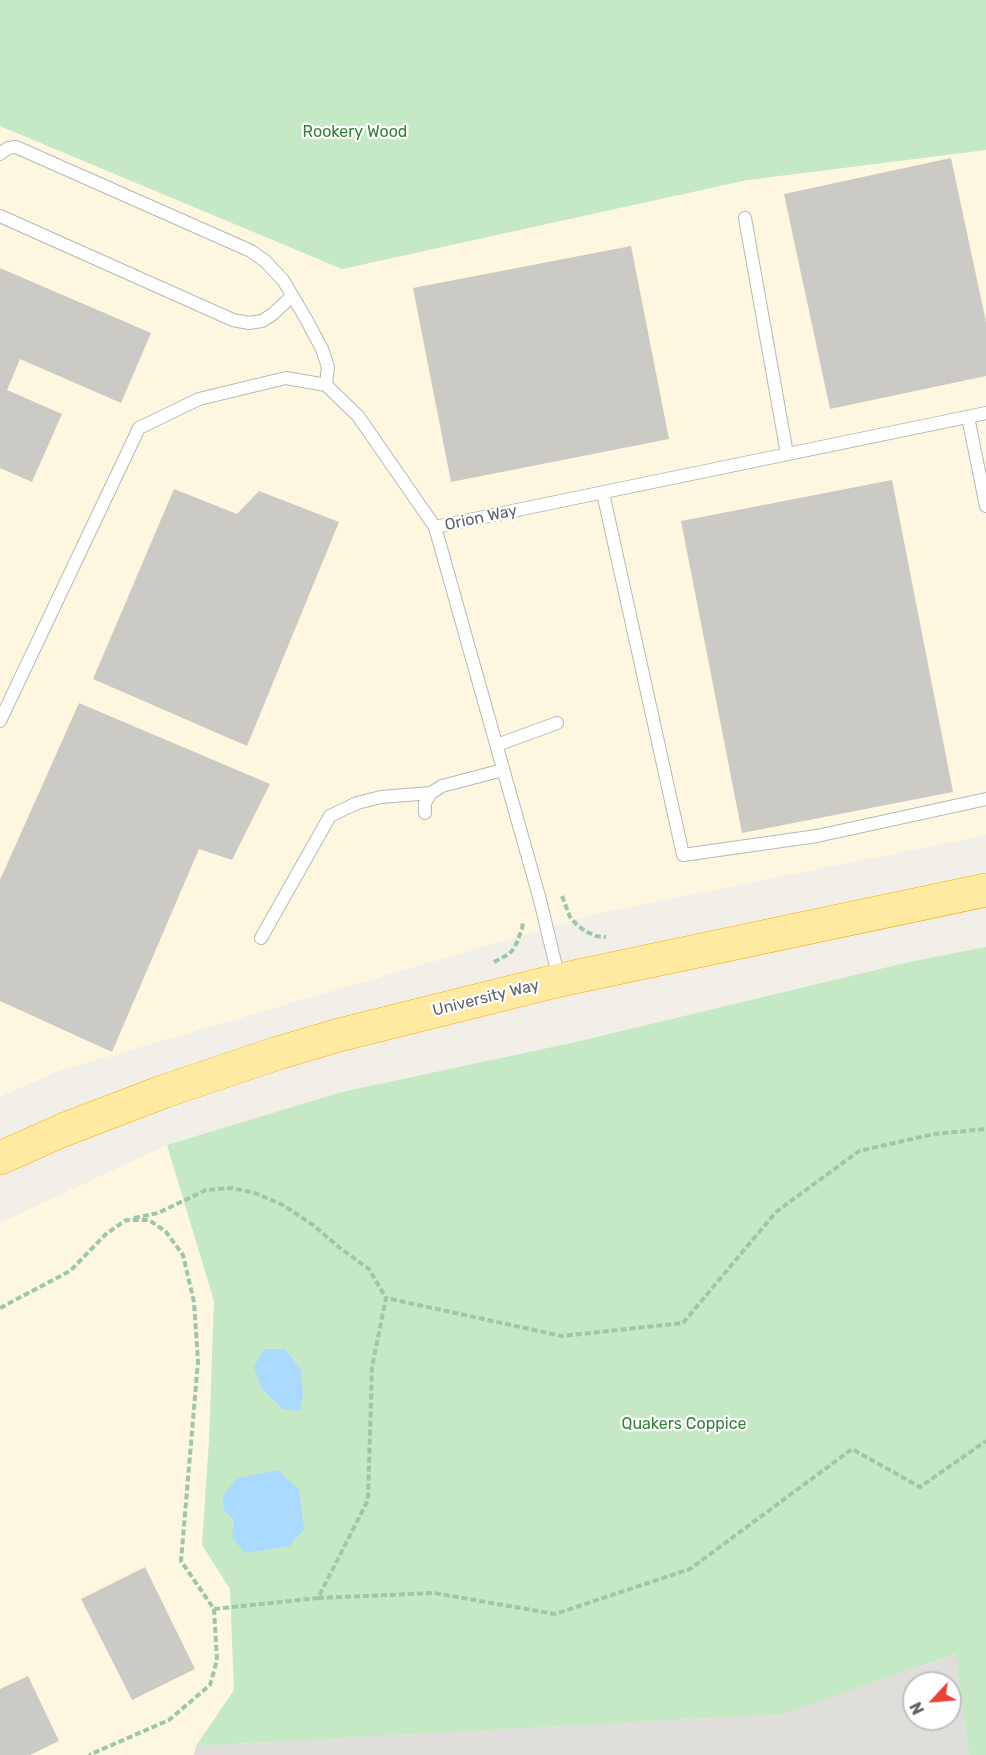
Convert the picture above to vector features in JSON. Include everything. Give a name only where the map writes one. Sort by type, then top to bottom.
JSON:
[{"type":"highway","name":"University Way","points":[[0,1158],[63,1130],[165,1091],[278,1053],[397,1020],[560,980],[986,890]]},
{"type":"lane","points":[[0,154],[8,148],[16,147],[252,251],[283,280],[322,349],[328,367],[327,385]]},
{"type":"lane","points":[[0,216],[233,320],[249,323],[262,321],[292,296]]},
{"type":"lane","points":[[745,218],[787,454]]},
{"type":"lane","points":[[0,721],[139,428],[199,399],[286,378],[327,385],[358,416],[435,528]]},
{"type":"lane","name":"Orion Way","points":[[560,980],[540,900],[435,528],[986,414]]},
{"type":"lane","points":[[968,417],[986,506]]},
{"type":"lane","points":[[603,493],[683,855],[817,836],[986,799]]},
{"type":"lane","points":[[497,745],[557,723]]},
{"type":"lane","points":[[261,938],[330,816],[357,803],[381,797],[431,792],[442,786],[503,770]]},
{"type":"lane","points":[[425,813],[425,803],[431,792]]},
{"type":"path","points":[[386,1298],[562,1336],[683,1323],[776,1212],[859,1151],[934,1134],[986,1130]]},
{"type":"path","points":[[0,1308],[70,1271],[106,1234],[126,1220],[158,1213],[206,1190],[232,1188],[255,1193],[283,1205],[313,1225],[369,1269],[386,1298],[372,1367],[368,1500],[318,1598]]},
{"type":"path","points":[[89,1755],[169,1720],[210,1685],[217,1660],[214,1609],[181,1561],[198,1360],[194,1302],[183,1255],[166,1232],[149,1220],[126,1220]]},
{"type":"path","points":[[214,1609],[318,1598],[434,1593],[555,1614],[690,1569],[852,1449],[920,1487],[986,1441]]},
{"type":"shaded area","points":[[0,126],[342,269],[747,180],[986,150],[986,835],[595,914],[59,1071],[0,1097]]},
{"type":"shaded area","points":[[167,1145],[214,1301],[209,1441],[202,1545],[230,1589],[234,1690],[197,1746],[194,1755],[0,1755],[0,1223]]},
{"type":"shaded area","points":[[957,1654],[959,1671],[907,1671]]},
{"type":"shaded area","points":[[902,1673],[902,1731],[962,1731],[962,1696],[969,1755],[194,1755],[196,1746],[782,1714]]},
{"type":"green space","name":"Rookery Wood","points":[[0,0],[986,0],[986,150],[747,180],[342,269],[0,126]]},
{"type":"green space","name":"Quakers Coppice","points":[[986,947],[986,1755],[969,1755],[962,1701],[962,1671],[958,1671],[956,1654],[783,1714],[196,1746],[234,1690],[230,1589],[202,1545],[209,1441],[214,1301],[167,1145],[342,1092],[576,1042],[905,963]]},
{"type":"water","points":[[264,1349],[285,1349],[301,1370],[303,1394],[300,1411],[283,1409],[262,1389],[254,1367]]},
{"type":"water","points":[[277,1470],[299,1489],[304,1529],[289,1546],[245,1553],[232,1537],[234,1520],[224,1511],[223,1495],[238,1478]]},
{"type":"building","points":[[951,158],[986,322],[986,376],[830,409],[784,194]]},
{"type":"building","points":[[631,246],[669,439],[451,482],[413,288]]},
{"type":"building","points":[[0,268],[151,333],[121,403],[20,359],[7,390],[62,414],[32,482],[0,468]]},
{"type":"building","points":[[892,480],[953,792],[742,833],[681,521]]},
{"type":"building","points":[[174,489],[237,514],[259,491],[339,522],[247,746],[93,679]]},
{"type":"building","points":[[79,703],[270,784],[232,860],[199,849],[112,1052],[0,1001],[0,880]]},
{"type":"building","points":[[145,1567],[195,1669],[132,1700],[81,1599]]},
{"type":"building","points":[[28,1676],[59,1741],[30,1755],[0,1755],[0,1689]]}]
